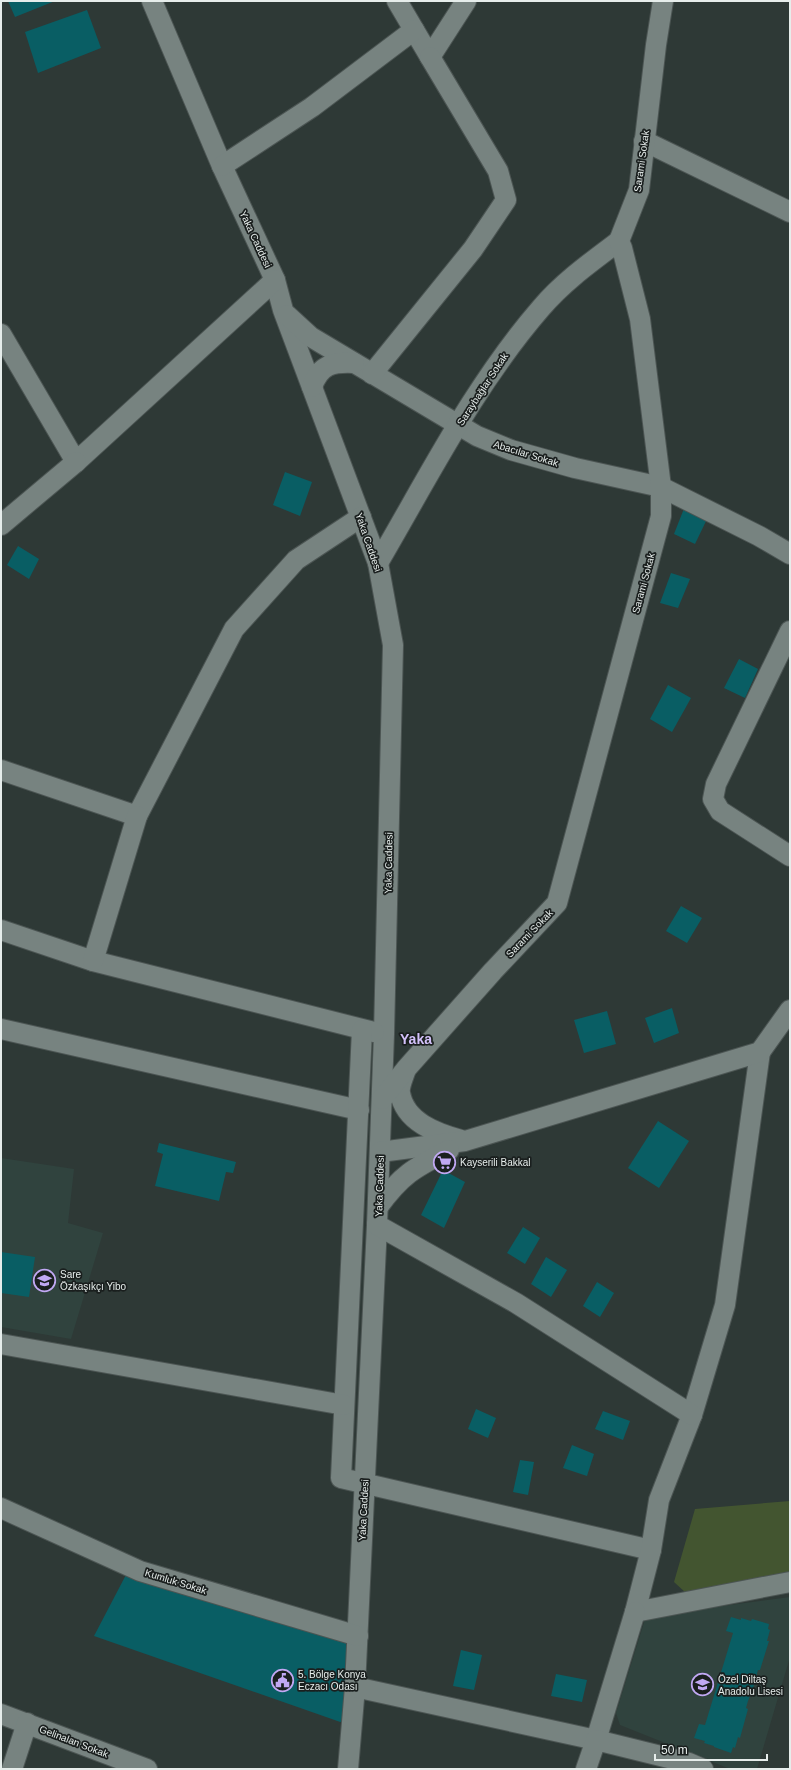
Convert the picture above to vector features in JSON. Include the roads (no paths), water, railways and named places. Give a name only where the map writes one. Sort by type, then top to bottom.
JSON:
[{"type":"street","name":"Yaka Caddesi","points":[[152,1],[222,166],[275,280],[283,310],[378,562],[393,645],[384,1034],[378,1216],[364,1484],[358,1636],[348,1769]]},
{"type":"street","points":[[372,374],[473,249],[506,200],[498,171],[397,1]]},
{"type":"street","points":[[430,57],[466,1]]},
{"type":"street","name":"Sarami Sokak","points":[[382,1099],[406,1068],[493,971],[557,903],[661,516],[661,487],[640,319],[619,241],[639,190],[656,46],[663,1]]},
{"type":"street","points":[[222,166],[312,107],[414,30]]},
{"type":"street","points":[[644,141],[790,212]]},
{"type":"street","name":"Saraybağlar Sokak","points":[[378,562],[497,364],[541,308],[578,272],[619,241]]},
{"type":"street","points":[[1,525],[76,462],[275,280]]},
{"type":"street","name":"Abacılar Sokak","points":[[283,310],[296,325],[311,337],[477,436],[511,450],[575,468],[661,487],[760,536],[790,554]]},
{"type":"street","points":[[1,334],[76,462]]},
{"type":"street","points":[[312,387],[316,376],[326,367],[338,363],[354,363]]},
{"type":"street","points":[[93,961],[136,816],[234,629],[296,560],[361,517]]},
{"type":"street","points":[[790,631],[716,784],[713,799],[720,811],[790,856]]},
{"type":"street","points":[[1,770],[136,816]]},
{"type":"street","points":[[1,930],[93,961],[362,1030],[384,1034]]},
{"type":"street","points":[[586,1769],[635,1612],[652,1550],[659,1500],[692,1415],[725,1306],[760,1052],[790,1010]]},
{"type":"street","points":[[1,1029],[359,1110]]},
{"type":"street","points":[[362,1030],[341,1478],[652,1550]]},
{"type":"street","points":[[380,1152],[465,1141],[760,1052]]},
{"type":"street","points":[[406,1068],[400,1092],[406,1111],[422,1124],[439,1134],[465,1141]]},
{"type":"street","points":[[465,1141],[409,1172],[394,1185],[378,1216],[692,1415]]},
{"type":"street","points":[[1,1344],[344,1405]]},
{"type":"street","name":"Kumluk Sokak","points":[[1,1508],[140,1571],[358,1636]]},
{"type":"street","points":[[635,1612],[790,1582]]},
{"type":"street","points":[[355,1687],[596,1740],[689,1763],[703,1769]]},
{"type":"street","name":"Gelinalan Sokak","points":[[1,1714],[147,1769]]},
{"type":"street","points":[[12,1769],[27,1723]]},
{"type":"place","name":"Kayserili Bakkal","points":[[444,1162]]},
{"type":"place","name":"Sare Özkaşıkçı Yibo","points":[[45,1280]]},
{"type":"place","name":"5. Bölge Konya Eczacı Odası","points":[[283,1680]]},
{"type":"place","name":"Özel Diltaş Anadolu Lisesi","points":[[703,1685]]},
{"type":"district","name":"Yaka","points":[[416,1039]]}]
